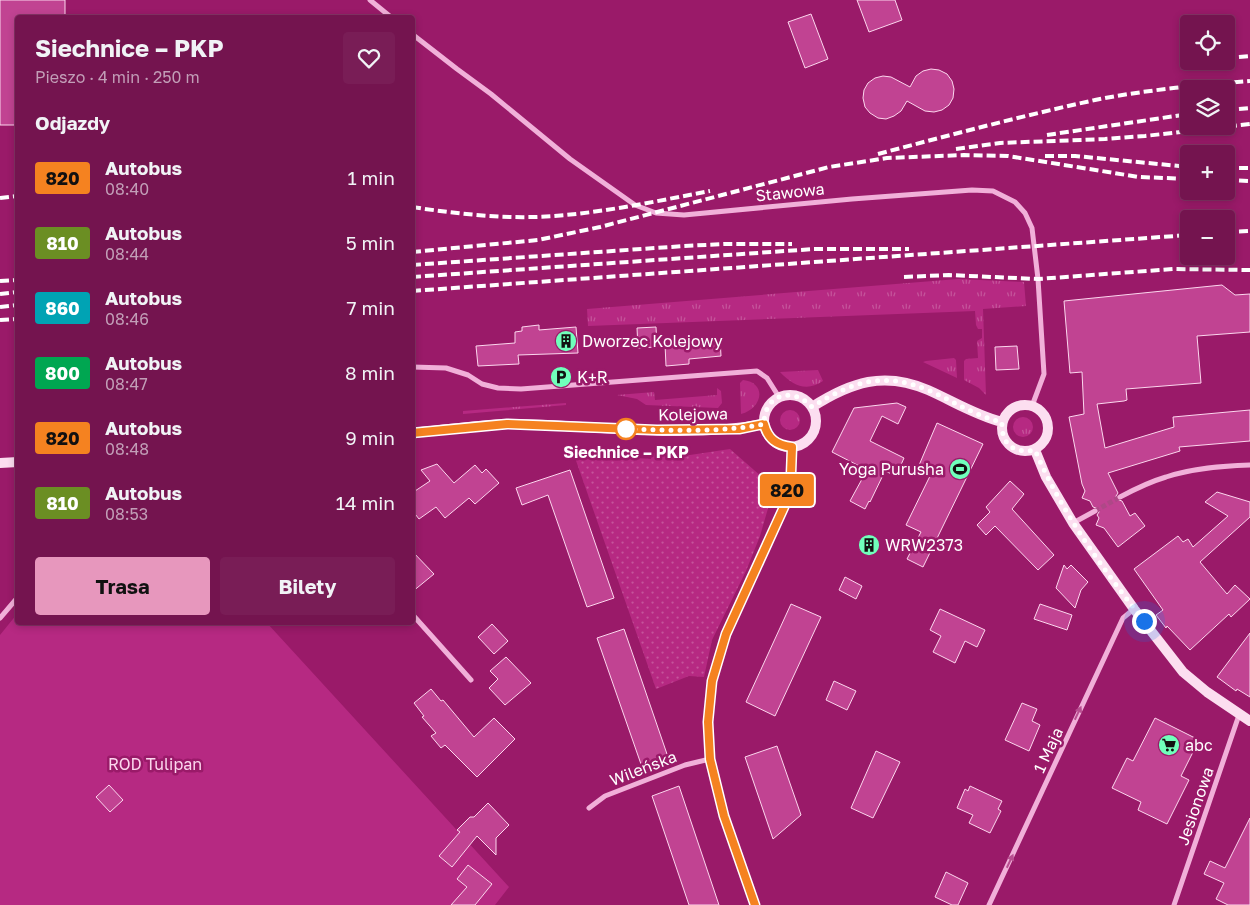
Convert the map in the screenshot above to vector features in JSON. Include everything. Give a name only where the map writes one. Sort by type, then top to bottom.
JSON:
[{"type":"street","points":[[370,0],[388,15]]},
{"type":"street","name":"Stawowa","points":[[415,36],[491,94],[570,159],[635,205],[656,213],[684,215],[972,190],[993,191],[1015,202],[1025,213],[1032,228],[1038,279],[1044,374],[1032,406]]},
{"type":"street","points":[[415,368],[446,368],[468,376],[482,384],[498,388],[521,389],[757,371],[767,378],[779,397]]},
{"type":"street","points":[[812,407],[836,392],[853,385],[880,379],[902,381],[927,390],[986,418],[1002,422]]},
{"type":"street","points":[[788,394],[806,400],[812,407],[816,419],[813,432],[804,442],[792,447],[782,446],[773,441],[767,433],[764,416],[772,401],[788,394]]},
{"type":"street","points":[[1022,405],[1032,406],[1041,412],[1047,421],[1048,432],[1044,443],[1035,450],[1024,452],[1014,449],[1006,442],[1002,432],[1002,422],[1014,408],[1022,405]]},
{"type":"street","name":"Kolejowa","points":[[415,433],[507,424],[657,430],[739,429],[764,424]]},
{"type":"street","points":[[755,905],[724,816],[710,759],[708,722],[712,681],[726,634],[784,507],[791,474],[792,447]]},
{"type":"street","points":[[1035,450],[1046,477],[1073,524],[1183,672],[1207,692],[1250,721]]},
{"type":"street","points":[[0,463],[15,462]]},
{"type":"street","points":[[1120,497],[1144,484],[1167,476],[1217,467],[1250,465]]},
{"type":"street","points":[[1073,524],[1095,511]]},
{"type":"street","points":[[0,618],[15,600]]},
{"type":"street","name":"1 Maja","points":[[989,905],[1122,618],[1134,608]]},
{"type":"street","points":[[415,617],[472,680]]},
{"type":"street","name":"Jesionowa","points":[[1174,905],[1239,715]]},
{"type":"street","name":"Wileńska","points":[[589,808],[605,796],[685,765],[710,759]]},
{"type":"green space","points":[[958,279],[1024,282],[1026,306],[983,309],[986,395],[979,388],[964,380],[964,361],[966,359],[978,358],[977,341],[982,338],[982,329],[978,329],[976,325],[975,311],[588,326],[587,309]]},
{"type":"green space","points":[[954,358],[956,360],[957,378],[923,362],[926,361]]},
{"type":"green space","points":[[818,370],[823,381],[806,387],[795,384],[780,372]]},
{"type":"green space","points":[[743,380],[751,382],[756,386],[759,396],[754,407],[741,414],[740,383]]},
{"type":"green space","points":[[717,388],[721,391],[722,403],[718,408],[646,405],[637,399],[617,395],[654,392],[655,400],[717,395]]},
{"type":"green space","points":[[566,403],[566,405],[463,414],[463,411]]},
{"type":"green space","points":[[790,410],[797,413],[800,420],[797,427],[790,430],[783,427],[780,420],[783,413]]},
{"type":"green space","points":[[1023,417],[1030,420],[1033,427],[1030,434],[1023,437],[1016,434],[1013,427],[1016,420]]},
{"type":"green space","points":[[730,449],[770,484],[769,505],[760,536],[746,571],[712,640],[704,677],[689,676],[656,689],[573,452],[622,452],[622,457],[651,459],[652,453],[690,455]]},
{"type":"green space","name":"ROD Tulipan","points":[[15,616],[15,625],[269,625],[509,887],[495,905],[0,905],[0,635]]},
{"type":"building","points":[[0,0],[65,0],[65,15],[15,15],[15,125],[0,125]]},
{"type":"building","points":[[857,0],[895,0],[902,20],[869,32]]},
{"type":"building","points":[[811,14],[828,59],[805,68],[788,22]]},
{"type":"building","points":[[931,69],[947,74],[952,81],[954,89],[953,98],[949,105],[942,110],[934,112],[925,111],[907,101],[901,111],[886,119],[878,118],[865,107],[864,90],[868,83],[875,78],[891,77],[910,87],[916,76],[923,71]]},
{"type":"building","points":[[1222,285],[1235,295],[1250,294],[1250,332],[1197,336],[1201,383],[1126,389],[1127,400],[1097,404],[1105,448],[1174,427],[1173,417],[1250,410],[1250,441],[1179,447],[1180,451],[1108,473],[1118,493],[1116,499],[1122,501],[1130,516],[1135,513],[1145,526],[1118,547],[1104,528],[1096,525],[1099,518],[1097,515],[1099,509],[1093,507],[1090,501],[1082,498],[1085,491],[1069,417],[1084,414],[1082,372],[1070,373],[1064,301]]},
{"type":"building","points":[[539,325],[539,330],[576,327],[578,353],[518,355],[519,364],[478,366],[476,346],[515,343],[515,332],[522,331],[522,327]]},
{"type":"building","points":[[656,327],[657,347],[638,348],[637,328]]},
{"type":"building","points":[[720,339],[721,356],[689,359],[689,364],[666,366],[665,344]]},
{"type":"building","points":[[1017,346],[1019,369],[996,370],[995,347]]},
{"type":"building","points":[[897,403],[906,407],[898,424],[882,416],[870,441],[904,458],[896,476],[885,471],[865,509],[850,501],[867,470],[832,452],[854,408]]},
{"type":"building","points":[[937,423],[983,444],[923,567],[907,559],[921,532],[906,525],[930,476],[917,470]]},
{"type":"building","points":[[437,464],[454,483],[475,465],[482,473],[486,469],[499,483],[475,504],[469,498],[445,518],[436,507],[419,519],[415,514],[415,491],[430,481],[421,470]]},
{"type":"building","points":[[570,470],[614,598],[587,607],[548,495],[522,505],[516,488]]},
{"type":"building","points":[[1010,481],[1024,494],[1012,509],[1054,555],[1038,570],[995,526],[986,535],[977,525],[990,512],[986,507]]},
{"type":"building","points":[[1217,492],[1250,502],[1250,517],[1200,562],[1227,594],[1235,585],[1250,599],[1231,617],[1229,614],[1190,650],[1167,626],[1166,628],[1156,615],[1163,610],[1134,569],[1178,536],[1183,542],[1188,539],[1193,547],[1228,516],[1205,502]]},
{"type":"building","points":[[415,554],[434,574],[415,590]]},
{"type":"building","points":[[1064,565],[1067,569],[1071,565],[1088,582],[1081,590],[1075,608],[1056,588]]},
{"type":"building","points":[[845,577],[862,586],[856,599],[839,590]]},
{"type":"building","points":[[791,604],[821,617],[775,716],[746,702]]},
{"type":"building","points":[[1040,604],[1072,615],[1067,630],[1034,619]]},
{"type":"building","points":[[940,609],[985,630],[977,647],[965,641],[955,663],[933,652],[941,636],[930,630]]},
{"type":"building","points":[[492,624],[508,641],[494,654],[478,637]]},
{"type":"building","points":[[624,629],[668,757],[642,767],[597,638]]},
{"type":"building","points":[[1250,633],[1250,697],[1237,689],[1236,691],[1217,677]]},
{"type":"building","points":[[506,657],[531,683],[505,705],[489,688],[498,679],[490,671]]},
{"type":"building","points":[[834,681],[856,691],[847,710],[826,700]]},
{"type":"building","points":[[431,689],[441,701],[443,700],[474,737],[494,718],[515,739],[477,777],[445,745],[441,748],[431,736],[436,733],[422,717],[424,716],[414,703]]},
{"type":"building","points":[[1022,703],[1037,709],[1032,721],[1040,725],[1029,751],[1005,740]]},
{"type":"building","points":[[1155,718],[1199,740],[1181,776],[1189,780],[1167,824],[1138,810],[1141,802],[1112,788],[1127,758],[1133,761]]},
{"type":"building","points":[[777,746],[801,815],[773,839],[745,757]]},
{"type":"building","points":[[876,751],[900,762],[873,818],[851,808]]},
{"type":"building","points":[[109,785],[123,800],[110,812],[96,797]]},
{"type":"building","points":[[679,786],[719,905],[689,905],[652,796]]},
{"type":"building","points":[[970,786],[1002,801],[998,809],[1001,811],[990,833],[969,823],[973,815],[957,808],[965,789],[968,791]]},
{"type":"building","points":[[488,803],[509,825],[496,838],[496,855],[477,836],[452,867],[439,856],[460,832],[457,830]]},
{"type":"building","points":[[1250,818],[1250,905],[1228,905],[1216,899],[1224,883],[1204,874],[1210,861],[1225,868]]},
{"type":"building","points":[[468,865],[492,884],[475,905],[451,905],[467,887],[457,879]]},
{"type":"building","points":[[946,872],[968,883],[958,905],[952,905],[935,897]]},
{"type":"tunnel","points":[[1095,511],[1120,497]]},
{"type":"railway","points":[[1235,57],[1250,56]]},
{"type":"railway","points":[[878,154],[1095,100],[1172,88],[1250,81]]},
{"type":"railway","points":[[1235,109],[1250,108]]},
{"type":"railway","points":[[1047,135],[1180,115]]},
{"type":"railway","points":[[956,149],[1000,143],[1145,136],[1250,124]]},
{"type":"railway","points":[[415,252],[538,240],[600,227],[829,167],[887,158],[964,155],[1008,156],[1139,177],[1180,179]]},
{"type":"railway","points":[[1045,156],[1075,156],[1180,166]]},
{"type":"railway","points":[[1235,168],[1250,168]]},
{"type":"railway","points":[[1235,180],[1250,181]]},
{"type":"railway","points":[[415,207],[486,216],[536,217],[586,213],[710,191]]},
{"type":"railway","points":[[0,198],[15,196]]},
{"type":"railway","points":[[1235,232],[1250,231]]},
{"type":"railway","points":[[415,291],[1180,236]]},
{"type":"railway","points":[[415,265],[684,246],[792,244]]},
{"type":"railway","points":[[415,277],[814,249],[909,249]]},
{"type":"railway","points":[[904,277],[949,275],[1038,279],[1173,269],[1250,270]]},
{"type":"railway","points":[[0,281],[15,280]]},
{"type":"railway","points":[[0,294],[15,292]]},
{"type":"railway","points":[[0,307],[15,305]]},
{"type":"railway","points":[[0,320],[15,319]]},
{"type":"bus line","name":"820","points":[[415,433],[507,424],[657,430],[739,429],[764,424],[767,433],[773,441],[782,446],[792,447],[791,474],[784,507],[726,634],[712,681],[708,722],[710,759],[724,816],[755,905]]},
{"type":"place","name":"Dworzec Kolejowy","points":[[566,341]]},
{"type":"place","name":"K+R","points":[[561,377]]},
{"type":"place","name":"Siechnice – PKP","points":[[626,429]]},
{"type":"place","name":"Yoga Purusha","points":[[960,469]]},
{"type":"place","name":"WRW2373","points":[[869,545]]},
{"type":"place","name":"abc","points":[[1169,745]]},
{"type":"route","points":[[626,429],[739,429],[764,424],[767,408],[772,401],[779,397],[788,394],[797,396],[806,400],[812,407],[836,392],[853,385],[880,379],[902,381],[927,390],[986,418],[1002,422],[1002,432],[1006,442],[1014,449],[1024,452],[1035,450],[1046,477],[1073,524],[1144,621]]}]
